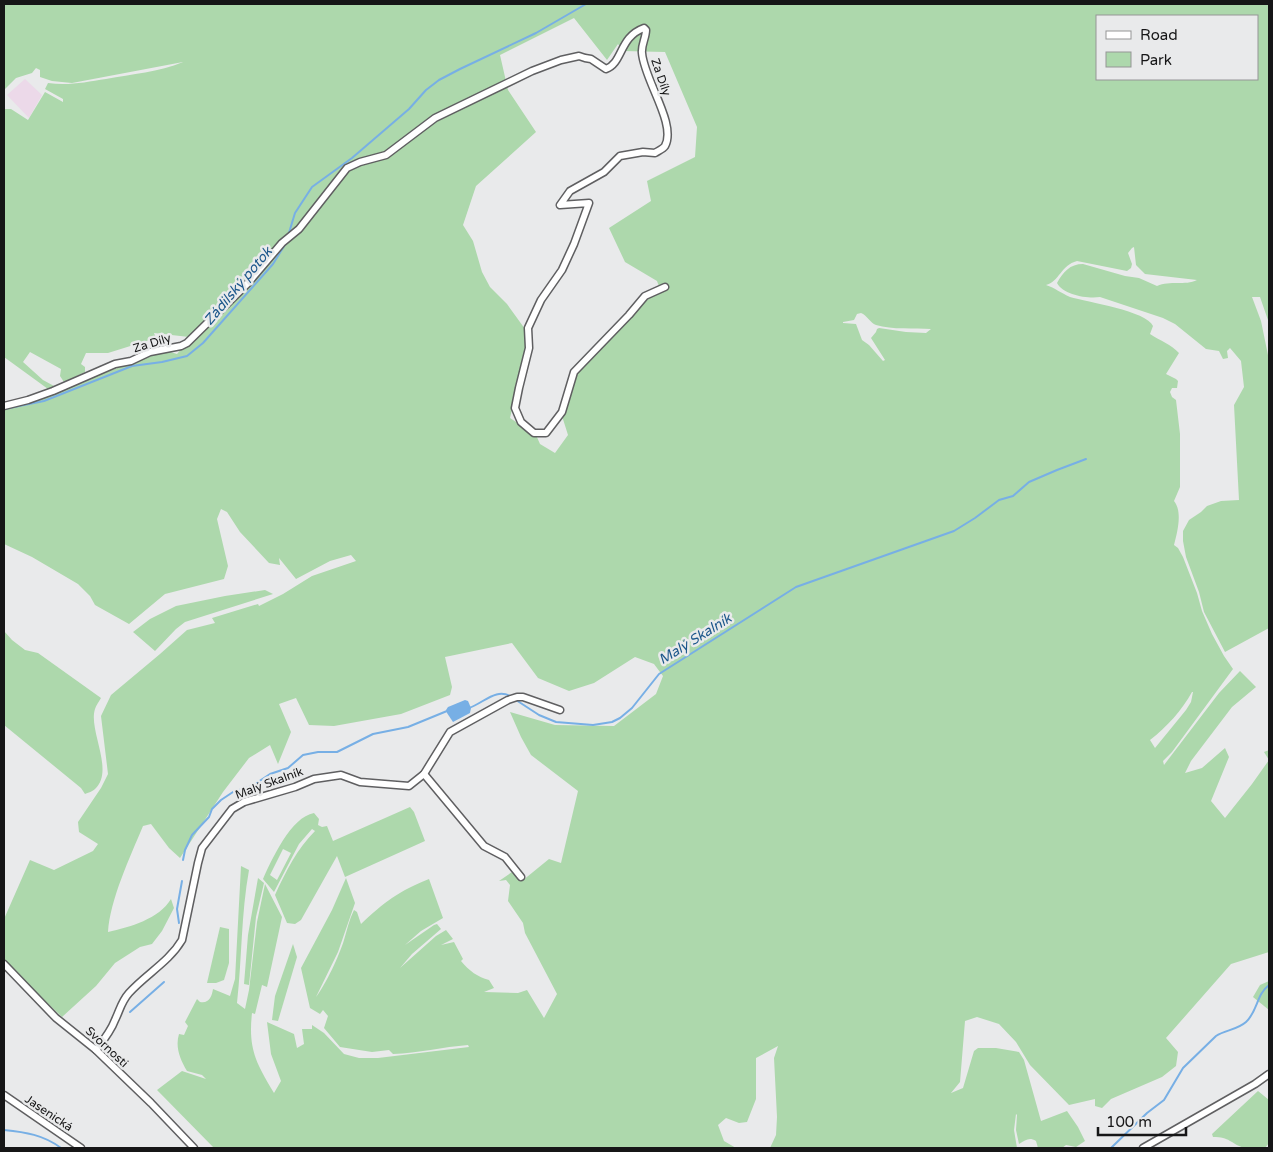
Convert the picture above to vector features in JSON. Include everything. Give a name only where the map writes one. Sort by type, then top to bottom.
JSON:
[{"type":"street","name":"Za Díly","points":[[4,406],[53,391],[114,364],[130,361],[150,352],[187,343],[248,283],[282,242],[292,236],[347,168],[360,162],[386,156],[435,118],[532,71],[561,60],[579,56],[591,59],[606,69],[612,67],[618,59],[623,46],[631,36],[644,28],[646,36],[642,53],[649,82],[666,119],[668,132],[664,147],[656,153],[643,152],[620,156],[604,172],[570,191],[560,205],[589,202],[574,244],[562,270],[541,300],[528,328],[529,348],[515,408],[521,422],[534,433],[546,433],[562,412],[574,372],[645,296],[665,287]]},
{"type":"street","name":"Malý Skalník","points":[[96,1050],[104,1041],[115,1021],[120,1004],[130,992],[176,951],[182,940],[202,848],[232,810],[244,802],[314,778],[341,775],[360,782],[402,787],[409,786],[424,774],[450,732],[508,700],[523,697],[560,710]]},
{"type":"street","points":[[424,774],[484,846],[505,857],[521,877]]},
{"type":"street","name":"Svornosti","points":[[4,964],[56,1018],[96,1050],[194,1148]]},
{"type":"street","points":[[1143,1148],[1255,1084],[1269,1074]]},
{"type":"street","name":"Jasenická","points":[[4,1096],[81,1148]]},
{"type":"shaded area","points":[[25,79],[42,95],[29,118],[7,95]]},
{"type":"green space","points":[[4,4],[1269,4],[1269,323],[1260,297],[1252,297],[1261,321],[1269,360],[1269,628],[1225,652],[1204,612],[1186,557],[1183,541],[1183,531],[1189,520],[1207,506],[1221,501],[1239,500],[1234,405],[1244,387],[1241,361],[1230,348],[1227,351],[1228,358],[1223,359],[1219,351],[1206,349],[1175,324],[1163,318],[1100,297],[1083,297],[1070,293],[1057,283],[1067,269],[1078,264],[1139,278],[1157,286],[1167,283],[1188,283],[1197,280],[1145,274],[1136,265],[1134,247],[1128,253],[1132,264],[1131,268],[1127,271],[1077,261],[1067,266],[1054,281],[1046,285],[1070,297],[1140,316],[1153,326],[1150,334],[1179,353],[1166,374],[1178,381],[1177,388],[1172,388],[1170,392],[1176,400],[1180,434],[1180,487],[1174,501],[1179,517],[1174,545],[1183,557],[1212,634],[1233,669],[1172,752],[1163,761],[1164,765],[1219,693],[1240,671],[1256,687],[1232,707],[1191,761],[1185,773],[1202,768],[1225,748],[1229,757],[1211,801],[1225,818],[1269,760],[1269,952],[1231,964],[1166,1038],[1178,1052],[1176,1066],[1162,1077],[1111,1099],[1102,1108],[1095,1106],[1095,1099],[1069,1105],[1030,1065],[1016,1042],[999,1024],[977,1017],[965,1021],[960,1082],[951,1093],[963,1088],[974,1051],[978,1048],[996,1048],[1019,1052],[1024,1060],[1041,1121],[1067,1111],[1085,1141],[1076,1147],[1066,1145],[1062,1148],[1038,1148],[1036,1141],[1031,1139],[1019,1144],[1016,1130],[1016,1114],[1014,1130],[1017,1148],[770,1148],[776,1135],[774,1058],[778,1046],[756,1058],[756,1099],[747,1122],[739,1123],[726,1118],[718,1125],[724,1141],[736,1148],[214,1148],[157,1090],[182,1071],[206,1079],[202,1075],[187,1071],[179,1053],[178,1039],[179,1034],[184,1035],[188,1026],[185,1022],[197,999],[200,1002],[208,1001],[213,989],[230,996],[235,979],[241,866],[249,870],[244,903],[237,1003],[245,1009],[257,922],[265,884],[282,917],[267,987],[262,985],[255,1014],[252,1013],[251,1026],[252,1046],[258,1064],[274,1093],[281,1081],[271,1054],[267,1022],[294,1034],[297,1048],[304,1044],[302,1029],[312,1029],[312,1025],[324,1033],[344,1054],[359,1058],[378,1058],[469,1047],[468,1045],[393,1054],[389,1050],[372,1052],[340,1047],[324,1028],[328,1016],[323,1010],[320,1014],[310,1008],[301,968],[332,910],[346,878],[355,903],[338,952],[316,997],[336,962],[354,910],[357,912],[361,924],[392,898],[429,879],[443,918],[421,931],[405,945],[434,925],[437,924],[441,929],[412,954],[400,968],[436,936],[446,930],[453,939],[441,945],[454,942],[464,965],[474,973],[489,980],[494,988],[484,992],[518,993],[527,990],[544,1018],[557,994],[525,933],[523,923],[508,901],[510,885],[506,880],[499,881],[512,872],[522,881],[549,859],[561,863],[578,791],[531,755],[510,712],[555,725],[614,726],[656,694],[663,676],[654,664],[635,657],[594,683],[569,691],[538,678],[512,643],[445,657],[452,687],[450,695],[401,714],[334,726],[309,725],[296,698],[279,704],[291,732],[278,764],[270,745],[249,758],[223,792],[180,858],[169,848],[151,824],[143,826],[112,906],[108,932],[134,925],[152,917],[166,906],[171,899],[174,908],[162,931],[152,944],[140,947],[115,963],[96,986],[62,1017],[4,962],[4,919],[30,860],[54,870],[93,851],[98,844],[79,832],[78,822],[108,774],[101,716],[111,695],[187,630],[215,623],[212,618],[258,604],[259,606],[312,576],[356,561],[351,555],[330,561],[296,579],[279,558],[280,565],[269,563],[240,532],[227,512],[221,509],[217,519],[228,566],[224,579],[165,594],[129,624],[95,605],[90,596],[78,584],[32,557],[4,544],[4,410],[22,405],[164,350],[177,354],[194,334],[189,337],[154,333],[156,338],[108,353],[86,353],[81,364],[85,367],[85,372],[64,382],[60,376],[61,369],[30,352],[23,362],[43,380],[54,386],[48,389],[4,357],[4,109],[11,109],[28,120],[45,92],[63,102],[63,99],[45,89],[48,83],[70,84],[91,81],[155,70],[183,62],[72,83],[52,81],[40,77],[40,70],[36,68],[32,73],[16,78],[4,90]],"holes":[[[574,18],[607,60],[618,44],[623,51],[665,52],[697,127],[695,157],[647,181],[651,201],[609,228],[625,262],[657,281],[661,292],[653,295],[633,313],[575,374],[562,416],[568,435],[555,453],[540,444],[536,435],[510,418],[526,350],[525,329],[507,304],[490,287],[482,272],[473,241],[463,225],[476,186],[536,132],[508,90],[500,55]],[[861,313],[874,324],[882,327],[931,329],[926,333],[877,329],[871,338],[885,360],[883,361],[862,340],[856,324],[843,323],[854,320],[857,314]],[[1192,692],[1191,702],[1186,710],[1155,748],[1150,740],[1174,718]]]},
{"type":"green space","points":[[265,590],[273,594],[185,622],[155,651],[133,632],[150,619],[176,606]]},
{"type":"green space","points":[[4,631],[25,650],[38,653],[101,698],[95,708],[94,718],[102,761],[102,772],[100,781],[92,791],[85,794],[81,788],[4,725]]},
{"type":"green space","points":[[1269,750],[1269,760],[1264,752]]},
{"type":"green space","points":[[410,807],[414,812],[425,841],[345,877],[337,856],[301,920],[295,924],[287,923],[275,895],[292,861],[315,831],[312,829],[299,844],[274,892],[263,879],[277,850],[290,830],[298,822],[314,813],[319,819],[318,825],[322,827],[327,826],[333,841]],"holes":[[[283,849],[291,853],[277,880],[270,875]]]},
{"type":"green space","points":[[258,878],[264,883],[256,917],[249,985],[244,984],[248,935]]},
{"type":"green space","points":[[220,927],[229,929],[229,963],[224,980],[216,983],[207,983]]},
{"type":"green space","points":[[293,944],[297,957],[278,1021],[272,1020],[275,996]]},
{"type":"green space","points":[[1269,981],[1269,1010],[1253,997],[1260,985]]},
{"type":"green space","points":[[1258,1091],[1269,1100],[1269,1143],[1265,1148],[1246,1149],[1227,1139],[1213,1137],[1212,1134]]},
{"type":"water","points":[[465,700],[468,701],[471,708],[470,713],[453,722],[446,710],[448,707]]},
{"type":"waterway","name":"Zádilský potok","points":[[288,236],[295,213],[312,187],[352,158],[409,109],[426,90],[439,80],[536,33],[586,4]]},
{"type":"waterway","name":"Zádilský potok","points":[[4,409],[44,401],[132,366],[187,356],[203,343],[273,264],[286,243]]},
{"type":"waterway","name":"Malý Skalník","points":[[516,700],[539,715],[556,722],[593,725],[612,722],[632,708],[659,674],[796,587],[954,531],[999,500],[1013,496],[1029,482],[1086,459]]},
{"type":"waterway","name":"Malý Skalník","points":[[469,708],[495,695],[506,694],[512,697]]},
{"type":"waterway","name":"Malý Skalník","points":[[183,860],[185,850],[192,835],[209,817],[212,809],[233,792],[252,786],[270,774],[288,768],[303,755],[318,752],[337,752],[373,734],[408,727],[447,711]]},
{"type":"waterway","name":"Malý Skalník","points":[[179,923],[177,909],[182,881]]},
{"type":"waterway","name":"Malý Skalník","points":[[130,1012],[164,982]]},
{"type":"waterway","points":[[1111,1148],[1147,1113],[1164,1100],[1183,1068],[1216,1036],[1239,1027],[1250,1018],[1262,993],[1269,985]]},
{"type":"waterway","points":[[4,1130],[34,1135],[48,1140],[61,1148]]}]
